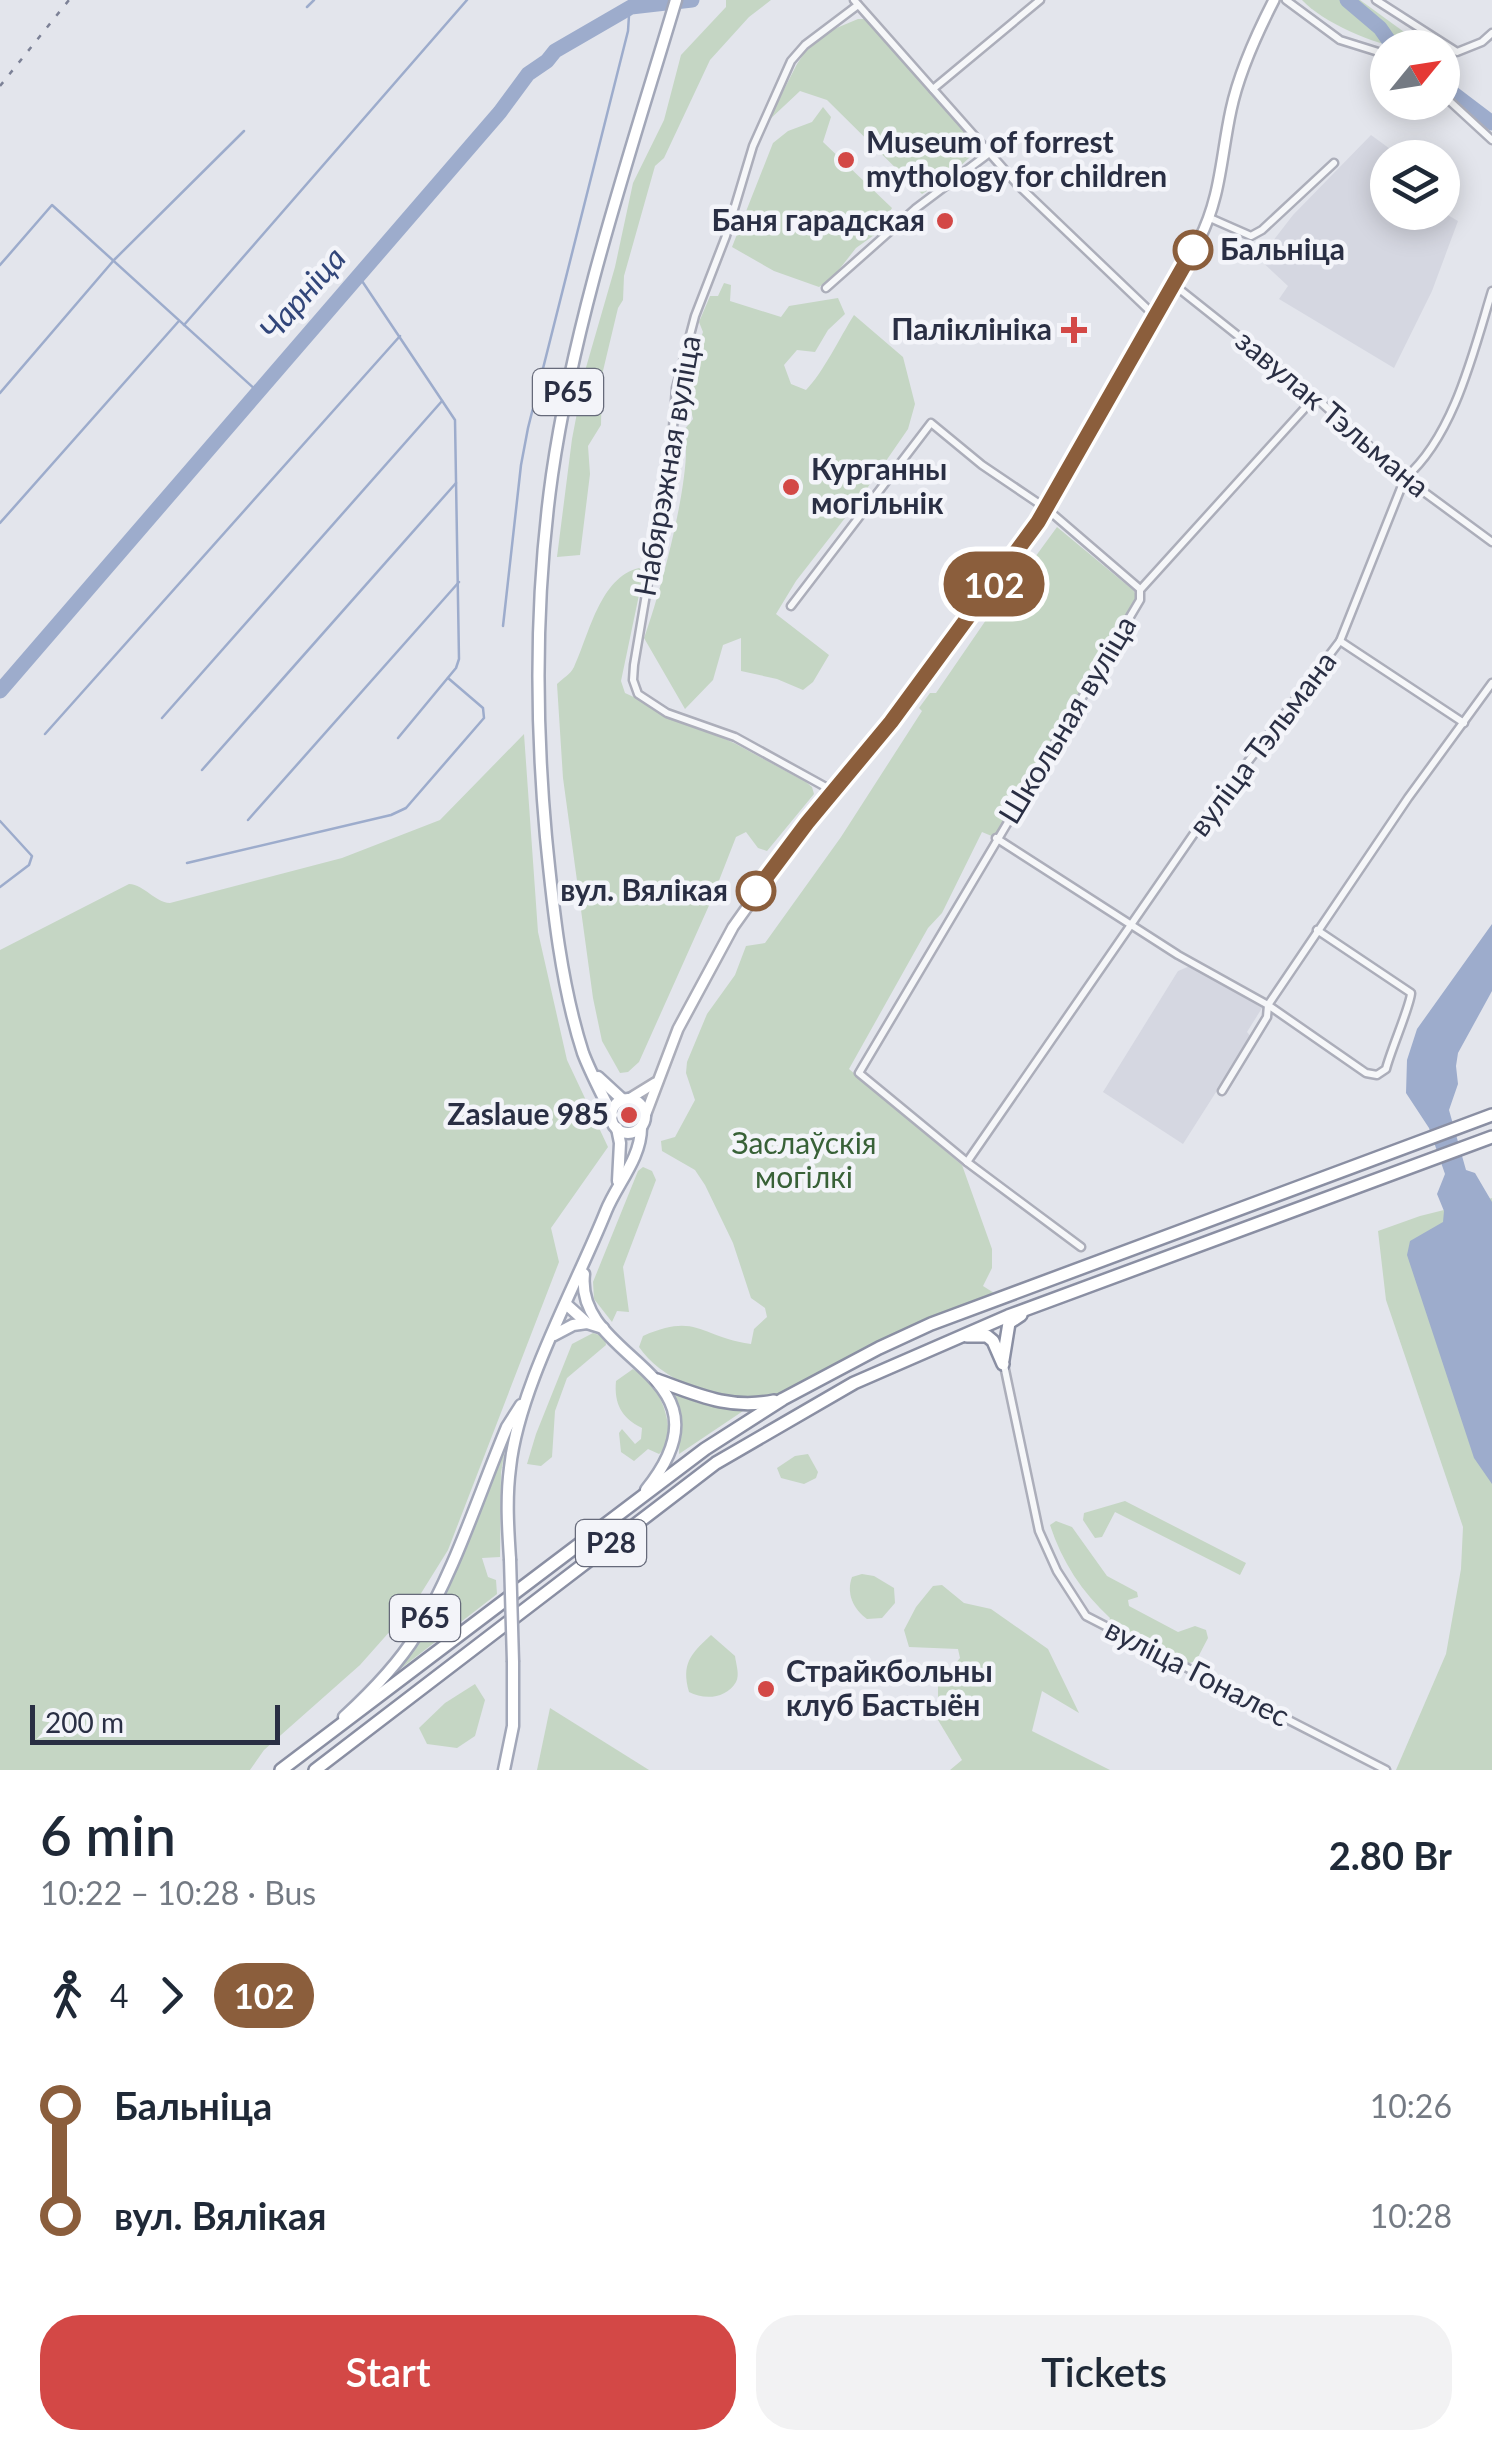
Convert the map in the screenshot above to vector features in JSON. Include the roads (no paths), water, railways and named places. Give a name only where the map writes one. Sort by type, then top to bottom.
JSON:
[{"type":"highway","name":"Р28","points":[[281,1770],[705,1449],[783,1399],[931,1324],[1492,1114]]},
{"type":"highway","name":"Р28","points":[[315,1770],[730,1454],[854,1384],[948,1340],[1492,1138]]},
{"type":"highway","points":[[1003,1364],[1009,1323],[1032,1308]]},
{"type":"highway","points":[[948,1340],[987,1336],[1003,1364]]},
{"type":"highway","points":[[658,1380],[730,1405],[783,1399]]},
{"type":"main road","name":"Р65","points":[[618,1185],[620,1143],[612,1115],[588,1064],[570,997],[549,869],[536,688],[544,545],[552,473],[569,382],[676,0]]},
{"type":"main road","points":[[616,1128],[628,1133],[643,1122],[678,1029],[733,926],[807,823],[836,792],[945,651],[1047,510],[1210,218],[1221,184],[1230,112],[1240,77],[1274,0]]},
{"type":"main road","name":"Р65","points":[[314,1745],[362,1700],[416,1636],[445,1578],[507,1427],[530,1390],[618,1185],[638,1150],[643,1122],[641,1104],[606,1086],[588,1064]]},
{"type":"main road","points":[[612,1115],[615,1106],[657,1082]]},
{"type":"main road","points":[[586,1263],[582,1290],[585,1302],[603,1328],[658,1380],[675,1421],[676,1434],[664,1468],[640,1498]]},
{"type":"main road","points":[[567,1305],[585,1302]]},
{"type":"main road","points":[[567,1305],[587,1323],[603,1328]]},
{"type":"main road","points":[[554,1336],[587,1323]]},
{"type":"main road","name":"Р65","points":[[504,1770],[513,1726],[510,1466],[530,1390]]},
{"type":"street","points":[[933,89],[1040,0]]},
{"type":"street","points":[[1286,0],[1340,40],[1370,49]]},
{"type":"street","points":[[1376,0],[1458,52],[1492,34]]},
{"type":"street","points":[[856,3],[988,154],[1053,222],[1155,316]]},
{"type":"street","name":"Набярэжная вуліца","points":[[836,792],[735,737],[668,712],[638,694],[633,680],[657,529],[668,493],[676,388],[695,316],[726,236],[753,146],[791,62],[805,44],[856,3]]},
{"type":"street","points":[[1460,111],[1492,140]]},
{"type":"street","points":[[826,288],[915,209],[988,154]]},
{"type":"street","points":[[1210,218],[1250,236],[1262,230],[1334,163]]},
{"type":"street","name":"завулак Тэльмана","points":[[1174,284],[1315,397],[1406,478],[1492,542]]},
{"type":"street","name":"вуліца Тэльмана","points":[[966,1162],[1202,822],[1340,641],[1406,478],[1424,458],[1460,394],[1492,291]]},
{"type":"street","name":"Школьная вуліца","points":[[966,1162],[858,1072],[1140,600],[1140,590],[1315,397]]},
{"type":"street","points":[[791,606],[931,423],[1047,510],[1140,590]]},
{"type":"street","points":[[1340,641],[1464,722]]},
{"type":"street","points":[[1222,1091],[1267,1017],[1268,1005],[1317,930],[1492,683]]},
{"type":"street","points":[[996,838],[1130,924],[1268,1005],[1366,1074],[1376,1074],[1386,1069],[1394,1038],[1411,1002],[1410,994],[1317,930]]},
{"type":"street","points":[[966,1162],[1082,1247]]},
{"type":"street","name":"вуліца Гоналес","points":[[1003,1364],[1040,1531],[1057,1571],[1086,1616],[1386,1770]]},
{"type":"water","points":[[1492,924],[1492,991],[1458,1053],[1458,1084],[1449,1110],[1466,1170],[1475,1173],[1492,1202],[1492,1484],[1474,1458],[1407,1255],[1410,1241],[1443,1222],[1444,1211],[1437,1194],[1445,1174],[1429,1128],[1406,1093],[1407,1060],[1417,1029]]},
{"type":"waterway","points":[[307,7],[314,0]]},
{"type":"waterway","points":[[184,325],[467,0]]},
{"type":"waterway","points":[[503,626],[528,428],[628,31],[630,0]]},
{"type":"waterway","name":"Чарніца","points":[[0,691],[500,112],[528,74],[555,51],[631,7],[692,0]]},
{"type":"waterway","name":"Чарніца","points":[[1347,0],[1381,30]]},
{"type":"waterway","name":"Чарніца","points":[[1460,99],[1492,123]]},
{"type":"waterway","points":[[0,393],[114,260],[244,131]]},
{"type":"waterway","points":[[0,265],[52,205],[257,391]]},
{"type":"waterway","points":[[358,275],[455,420],[459,659],[456,668],[398,738]]},
{"type":"waterway","points":[[0,523],[178,322]]},
{"type":"waterway","points":[[45,734],[400,336]]},
{"type":"waterway","points":[[162,718],[442,401]]},
{"type":"waterway","points":[[202,770],[456,483]]},
{"type":"waterway","points":[[248,820],[459,582]]},
{"type":"waterway","points":[[187,863],[391,815],[406,808],[484,718],[483,708],[448,678]]},
{"type":"waterway","points":[[0,821],[32,856],[29,865],[0,887]]},
{"type":"railway","points":[[0,86],[69,0]]},
{"type":"place","name":"Museum of forrest mythology for children","points":[[846,160]]},
{"type":"place","name":"Баня гарадская","points":[[945,221]]},
{"type":"place","name":"Бальніца","points":[[1193,250]]},
{"type":"place","name":"Паліклініка","points":[[1074,330]]},
{"type":"place","name":"Курганны могільнік","points":[[791,487]]},
{"type":"place","name":"вул. Вялікая","points":[[756,891]]},
{"type":"place","name":"Zaslaue 985","points":[[629,1115]]},
{"type":"place","name":"Страйкбольны клуб Бастыён","points":[[766,1689]]},
{"type":"park label","name":"Заслаўскія могілкі","points":[[804,1161]]}]
